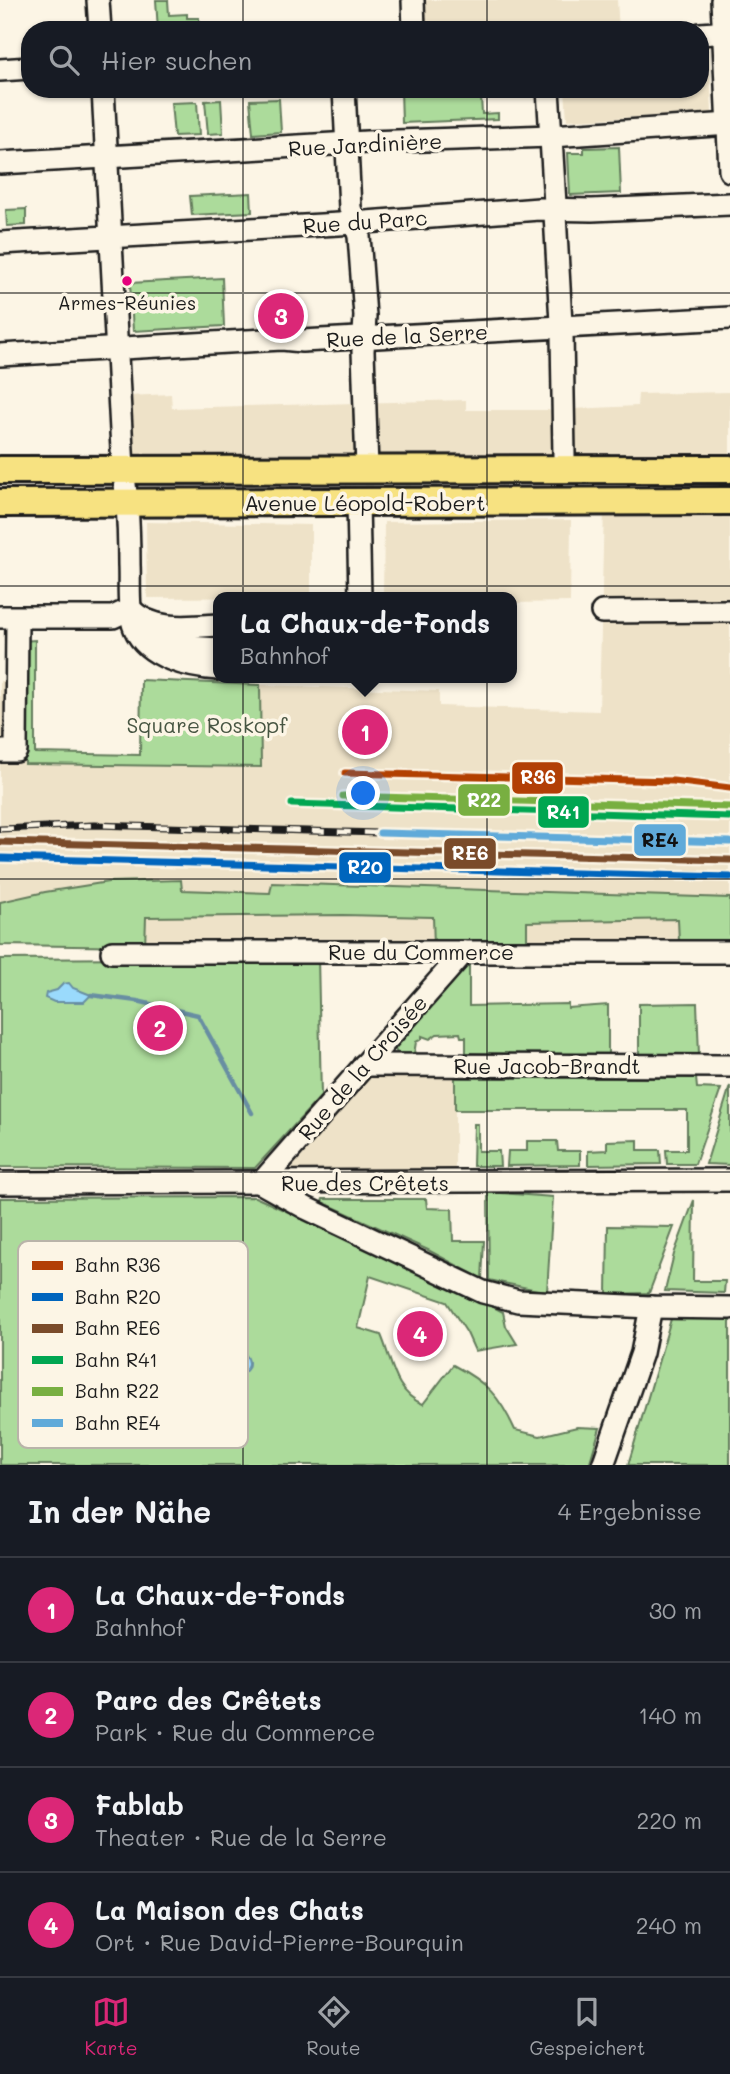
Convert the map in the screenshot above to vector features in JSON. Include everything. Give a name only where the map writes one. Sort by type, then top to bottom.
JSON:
[{"type":"main road","name":"Avenue Léopold-Robert","points":[[0,470],[730,469]]},
{"type":"main road","name":"Avenue Léopold-Robert","points":[[0,503],[730,501]]},
{"type":"street","points":[[99,0],[100,21]]},
{"type":"street","points":[[413,0],[414,21]]},
{"type":"street","points":[[722,0],[727,32],[730,171]]},
{"type":"street","points":[[709,33],[727,32]]},
{"type":"street","points":[[0,70],[21,69]]},
{"type":"street","points":[[104,98],[123,469],[128,503],[130,609],[134,628],[150,647],[175,661],[213,668]]},
{"type":"street","points":[[344,98],[350,208],[359,236],[365,316],[367,468]]},
{"type":"street","points":[[549,98],[561,328],[564,457]]},
{"type":"street","name":"Rue Jardinière","points":[[0,163],[551,136],[729,124]]},
{"type":"street","name":"Rue du Parc","points":[[0,243],[540,209],[592,210],[730,204]]},
{"type":"street","name":"Rue de la Serre","points":[[0,355],[730,318]]},
{"type":"street","points":[[586,501],[594,482],[602,475],[617,469]]},
{"type":"street","points":[[358,502],[360,592]]},
{"type":"street","points":[[8,751],[9,617],[113,617],[130,609]]},
{"type":"street","points":[[130,609],[142,619],[158,624],[180,627],[213,625]]},
{"type":"street","points":[[130,609],[141,631],[161,642],[172,646],[213,649]]},
{"type":"street","points":[[602,611],[730,611]]},
{"type":"street","name":"Rue du Commerce","points":[[112,952],[730,951]]},
{"type":"street","name":"Rue de la Croisée","points":[[261,1183],[464,952]]},
{"type":"street","name":"Rue Jacob-Brandt","points":[[364,1065],[730,1066]]},
{"type":"street","name":"Rue des Crêtets","points":[[0,1183],[730,1180]]},
{"type":"street","points":[[261,1183],[306,1208],[482,1292],[518,1301],[730,1308]]},
{"type":"street","points":[[603,1465],[642,1353],[651,1307]]},
{"type":"shaded area","points":[[420,0],[617,0],[618,21],[421,21]]},
{"type":"shaded area","points":[[709,42],[712,114],[567,120],[566,98],[709,98]]},
{"type":"shaded area","points":[[730,392],[730,464],[131,460],[128,396],[171,394],[172,408],[466,400],[466,410],[552,410],[637,406],[638,394]]},
{"type":"shaded area","points":[[604,507],[730,507],[730,898],[272,883],[271,893],[182,890],[181,880],[108,882],[0,902],[0,681],[22,681],[25,764],[261,766],[260,685],[439,691],[439,706],[599,711]]},
{"type":"shaded area","points":[[571,520],[570,602],[517,603],[517,592],[383,592],[384,522]]},
{"type":"shaded area","points":[[146,522],[311,525],[311,592],[213,592],[213,598],[147,598]]},
{"type":"shaded area","points":[[146,917],[434,917],[434,946],[145,947]]},
{"type":"shaded area","points":[[679,919],[679,942],[527,945],[527,922]]},
{"type":"shaded area","points":[[366,1068],[455,1070],[455,1174],[275,1173]]},
{"type":"green space","points":[[156,0],[168,0],[169,15],[187,14],[187,18],[199,18],[199,21],[157,21]]},
{"type":"green space","points":[[401,98],[481,98],[482,114],[498,113],[498,119],[402,123]]},
{"type":"green space","points":[[279,99],[281,132],[253,134],[250,100]]},
{"type":"green space","points":[[221,100],[223,133],[208,134],[205,101]]},
{"type":"green space","points":[[197,102],[199,135],[174,136],[171,103]]},
{"type":"green space","points":[[619,147],[621,193],[570,195],[568,153],[584,153],[584,148]]},
{"type":"green space","points":[[251,193],[252,212],[192,215],[190,196]]},
{"type":"green space","points":[[26,209],[26,225],[7,226],[6,210]]},
{"type":"green space","points":[[222,278],[224,326],[133,331],[130,283]]},
{"type":"green space","name":"Square Roskopf","points":[[35,640],[35,753],[140,755],[141,680],[260,685],[261,767],[25,764],[22,641]]},
{"type":"green space","points":[[181,880],[182,890],[270,893],[272,883],[730,898],[730,940],[679,942],[678,919],[527,922],[527,945],[434,946],[433,917],[343,915],[146,917],[145,947],[0,945],[0,902],[108,882]]},
{"type":"green space","points":[[318,957],[321,1096],[255,1168],[0,1167],[0,959]]},
{"type":"green space","points":[[469,964],[469,1006],[568,1004],[568,1008],[608,1005],[608,1056],[466,1053],[466,1037],[461,1037],[460,1033],[437,1034],[430,1039],[422,1036],[422,1039],[416,1042],[414,1054],[398,1054],[394,1048]]},
{"type":"green space","points":[[697,1003],[699,1055],[639,1055],[639,1004]]},
{"type":"green space","points":[[455,1078],[696,1078],[697,1088],[721,1089],[695,1164],[667,1164],[666,1150],[687,1150],[687,1110],[455,1110]]},
{"type":"green space","points":[[730,1086],[730,1165],[706,1164]]},
{"type":"green space","points":[[474,1124],[478,1124],[478,1151],[499,1151],[500,1166],[473,1166]]},
{"type":"green space","points":[[638,1140],[638,1150],[660,1150],[661,1164],[588,1165],[588,1151],[607,1150],[607,1141]]},
{"type":"green space","points":[[527,1141],[557,1141],[558,1151],[580,1151],[580,1165],[507,1166],[508,1151],[527,1151]]},
{"type":"green space","points":[[488,1192],[553,1197],[547,1292],[489,1280]]},
{"type":"green space","points":[[255,1197],[463,1291],[503,1312],[506,1326],[517,1344],[475,1351],[447,1302],[370,1276],[358,1328],[381,1335],[400,1384],[413,1399],[423,1404],[453,1365],[491,1391],[515,1430],[540,1436],[577,1427],[600,1428],[589,1465],[0,1465],[0,1198]]},
{"type":"green space","points":[[323,1199],[426,1199],[427,1208],[452,1209],[453,1241],[484,1241],[482,1279],[428,1250],[322,1202]]},
{"type":"green space","points":[[694,1200],[693,1281],[725,1281],[724,1293],[665,1291],[674,1254]]},
{"type":"green space","points":[[608,1226],[674,1227],[649,1293],[607,1294]]},
{"type":"green space","points":[[730,1318],[730,1465],[628,1465],[671,1319]]},
{"type":"water","points":[[69,983],[73,988],[91,995],[84,1002],[54,1002],[45,998],[46,993]]},
{"type":"waterway","points":[[91,995],[137,1001],[198,1015],[252,1113]]},
{"type":"railway","points":[[0,829],[94,825],[380,833]]},
{"type":"rail line","name":"R36","points":[[345,773],[673,781],[730,788]]},
{"type":"rail line","name":"R22","points":[[343,796],[730,807]]},
{"type":"rail line","name":"R41","points":[[292,804],[730,817]]},
{"type":"rail line","name":"RE4","points":[[380,833],[730,842]]},
{"type":"rail line","name":"RE6","points":[[0,842],[730,860]]},
{"type":"rail line","name":"R20","points":[[0,858],[730,877]]},
{"type":"place","name":"Armes-Réunies","points":[[127,281]]},
{"type":"place","name":"Fablab","points":[[281,316]]},
{"type":"place","name":"La Chaux-de-Fonds","points":[[365,732]]},
{"type":"place","name":"Parc des Crêtets","points":[[160,1028]]},
{"type":"place","name":"La Maison des Chats","points":[[420,1334]]}]
